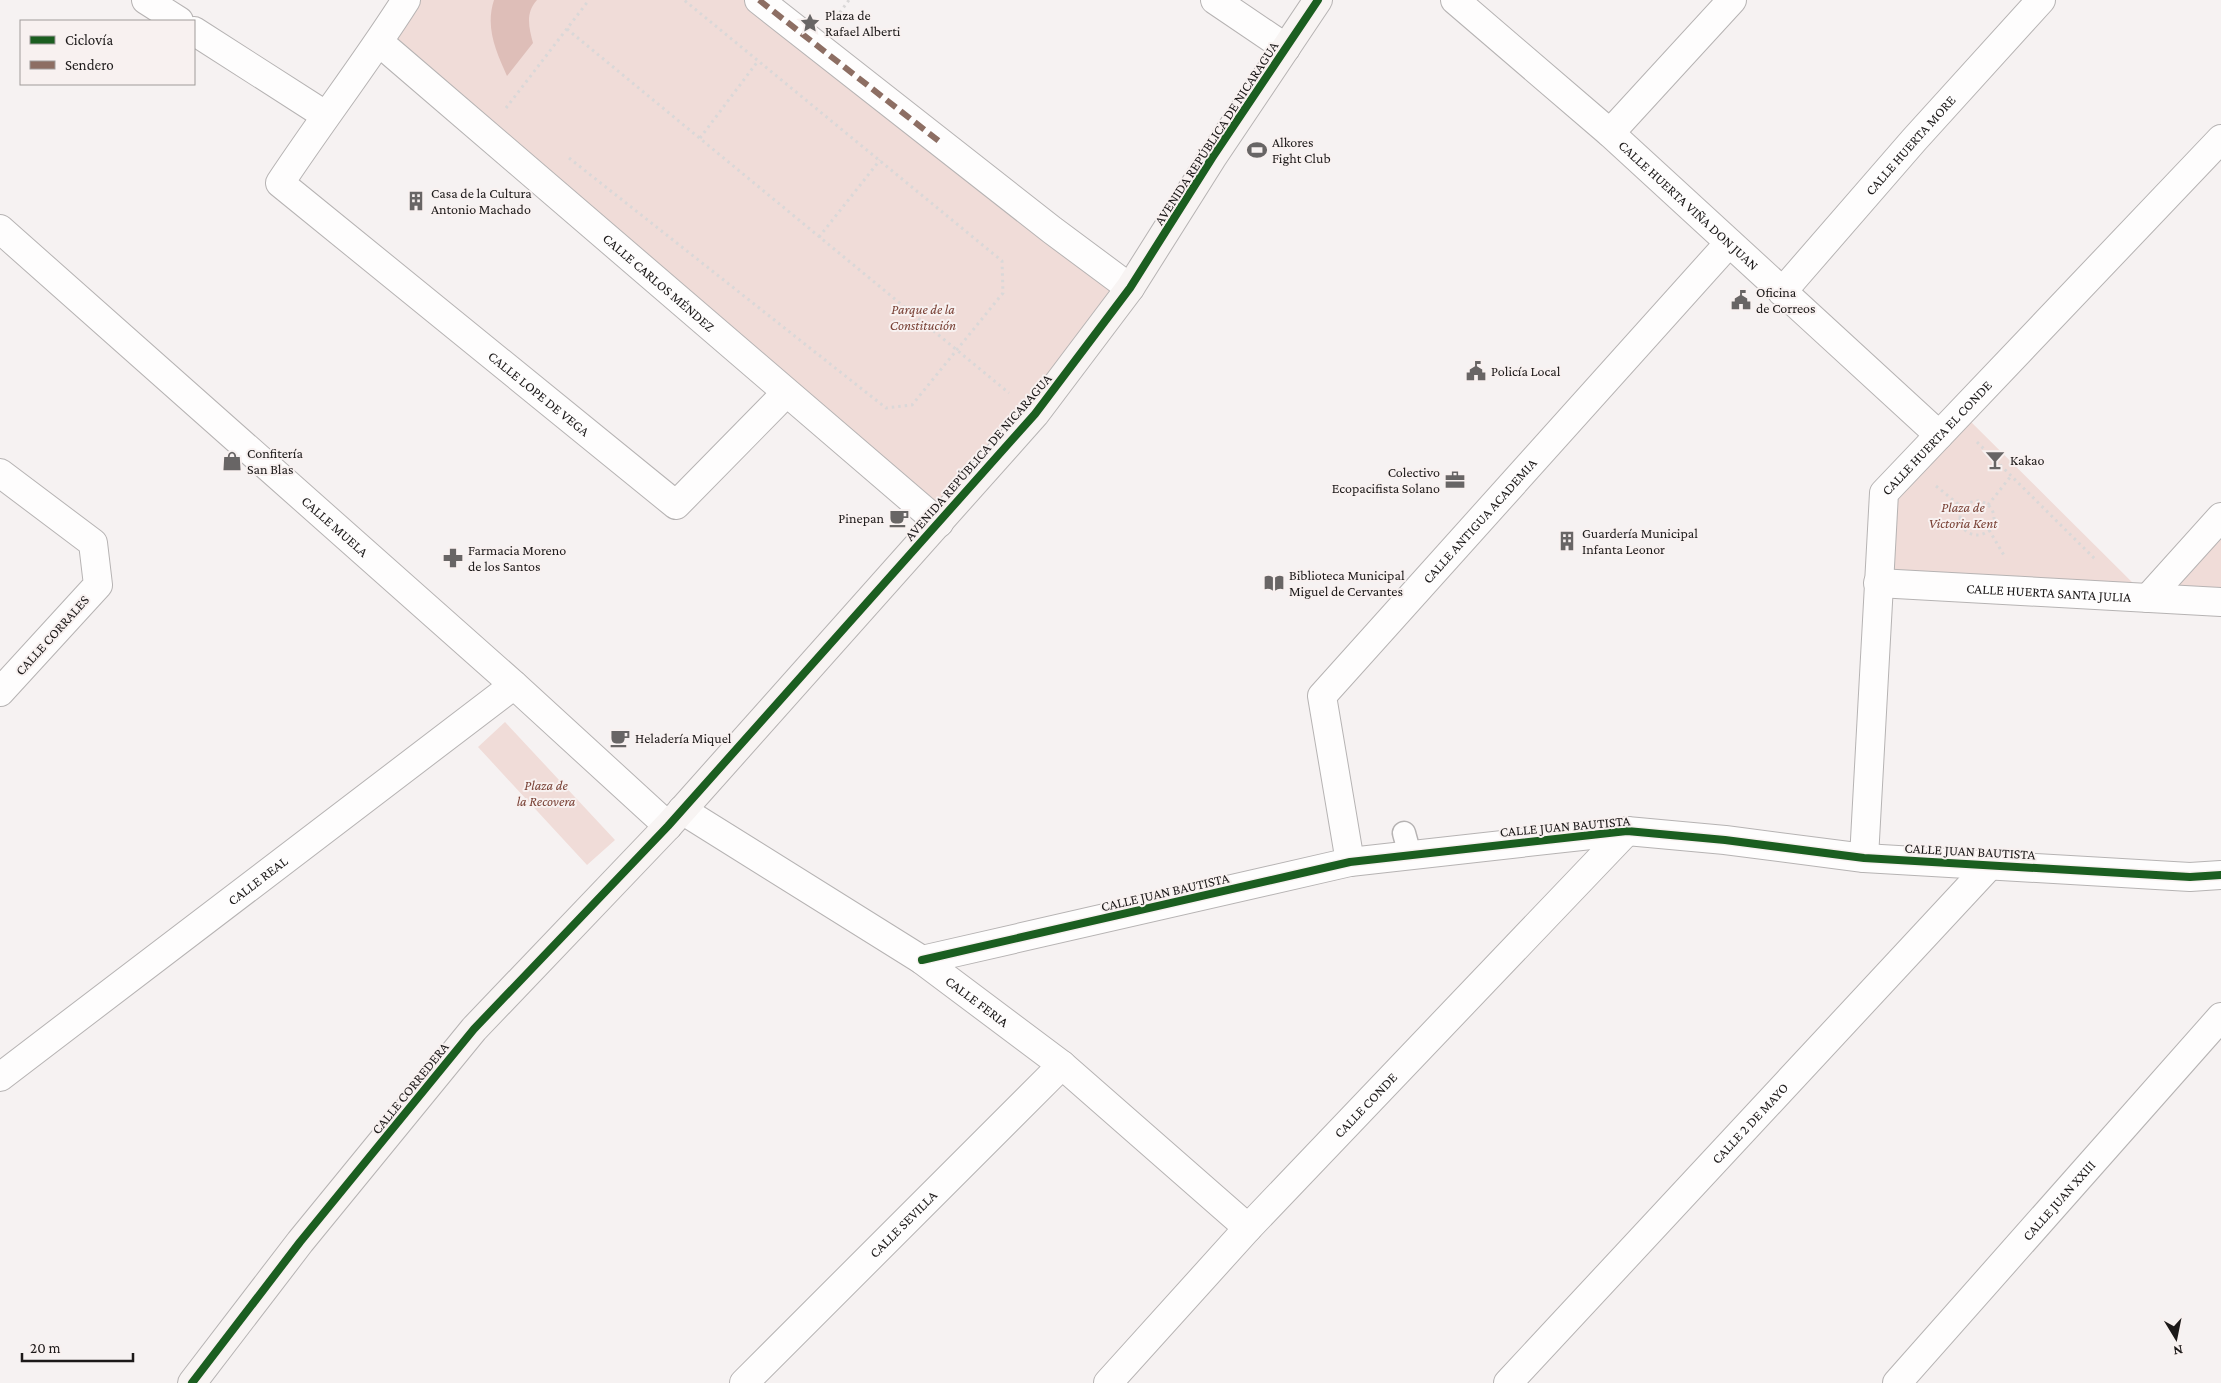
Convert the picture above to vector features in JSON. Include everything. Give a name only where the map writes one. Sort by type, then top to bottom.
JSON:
[{"type":"street","points":[[146,0],[177,20]]},
{"type":"street","points":[[195,32],[325,116],[379,42],[406,0]]},
{"type":"street","points":[[758,0],[1130,288]]},
{"type":"street","points":[[1215,0],[1286,48]]},
{"type":"street","name":"AVENIDA REPÚBLICA DE NICARAGUA","points":[[675,818],[1035,414],[1130,288],[1212,158],[1318,0]]},
{"type":"street","name":"CALLE HUERTA VIÑA DON JUAN","points":[[1455,0],[1610,133],[1782,292],[1946,428]]},
{"type":"street","points":[[1610,133],[1732,0]]},
{"type":"street","name":"CALLE HUERTA MORE","points":[[1782,292],[1914,140],[2041,0]]},
{"type":"street","name":"CALLE CARLOS MÉNDEZ","points":[[379,42],[939,523]]},
{"type":"street","name":"CALLE LOPE DE VEGA","points":[[325,116],[280,182],[676,505],[786,393]]},
{"type":"street","name":"CALLE HUERTA EL CONDE","points":[[1864,858],[1884,494],[2221,139]]},
{"type":"street","name":"CALLE MUELA","points":[[0,229],[514,685],[675,818]]},
{"type":"street","name":"CALLE ANTIGUA ACADEMIA","points":[[1350,862],[1322,696],[1729,243]]},
{"type":"street","name":"CALLE CORRALES","points":[[0,473],[93,543],[98,585],[0,692]]},
{"type":"street","points":[[2141,597],[2221,517]]},
{"type":"street","name":"CALLE HUERTA SANTA JULIA","points":[[1878,583],[2221,602]]},
{"type":"street","name":"CALLE REAL","points":[[0,1077],[514,685]]},
{"type":"street","name":"CALLE FERIA","points":[[675,818],[922,960],[1062,1065],[1248,1228]]},
{"type":"street","name":"CALLE CORREDERA","points":[[192,1383],[300,1242],[474,1029],[675,818]]},
{"type":"street","name":"CALLE JUAN BAUTISTA","points":[[922,960],[1350,862],[1407,844],[1627,831],[1725,840],[1864,858],[2190,877],[2221,875]]},
{"type":"street","name":"CALLE CONDE","points":[[1108,1383],[1248,1228],[1627,831]]},
{"type":"street","name":"CALLE 2 DE MAYO","points":[[1508,1383],[1991,864]]},
{"type":"street","name":"CALLE JUAN XXIII","points":[[1897,1383],[2221,1018]]},
{"type":"street","name":"CALLE SEVILLA","points":[[744,1383],[1062,1065]]},
{"type":"path","points":[[486,134],[589,0]]},
{"type":"path","points":[[568,157],[886,408],[912,405],[1003,293],[1002,261],[684,0]]},
{"type":"path","points":[[567,29],[1035,414]]},
{"type":"path","points":[[700,139],[758,61]]},
{"type":"path","points":[[506,108],[514,114]]},
{"type":"path","points":[[820,237],[880,160]]},
{"type":"path","points":[[1946,428],[2012,476],[2141,597]]},
{"type":"path","points":[[1988,505],[2012,476]]},
{"type":"path","points":[[1972,501],[1988,505],[1994,514],[1989,530],[1974,535],[1964,529],[1960,518],[1963,508],[1972,501]]},
{"type":"green space","name":"Parque de la Constitución","points":[[406,0],[759,0],[1124,290],[939,523],[379,42]]},
{"type":"green space","name":"Plaza de Victoria Kent","points":[[1961,412],[2148,598],[1878,583],[1884,493]]},
{"type":"green space","points":[[2221,517],[2221,602],[2148,598]]},
{"type":"green space","name":"Plaza de la Recovera","points":[[505,722],[615,840],[587,865],[478,747]]},
{"type":"shaded area","points":[[494,0],[537,0],[529,15],[529,26],[533,43],[507,76],[491,30]]},
{"type":"marked path","points":[[759,0],[940,142]]},
{"type":"cycle path","points":[[192,1383],[300,1242],[474,1029],[668,826],[1035,414],[1130,288],[1212,158],[1318,0]]},
{"type":"cycle path","points":[[922,960],[1350,862],[1627,831],[1725,840],[1864,858],[2190,877],[2221,875]]},
{"type":"place","name":"Plaza de Rafael Alberti","points":[[810,23]]},
{"type":"place","name":"Alkores Fight Club","points":[[1257,150]]},
{"type":"place","name":"Casa de la Cultura Antonio Machado","points":[[416,201]]},
{"type":"place","name":"Oficina de Correos","points":[[1741,300]]},
{"type":"place","name":"Policía Local","points":[[1476,371]]},
{"type":"place","name":"Kakao","points":[[1995,460]]},
{"type":"place","name":"Confitería San Blas","points":[[232,461]]},
{"type":"place","name":"Colectivo Ecopacifista Solano","points":[[1455,480]]},
{"type":"place","name":"Pinepan","points":[[899,518]]},
{"type":"place","name":"Guardería Municipal Infanta Leonor","points":[[1567,541]]},
{"type":"place","name":"Farmacia Moreno de los Santos","points":[[453,558]]},
{"type":"place","name":"Biblioteca Municipal Miguel de Cervantes","points":[[1274,583]]},
{"type":"place","name":"Heladería Miquel","points":[[620,738]]}]
